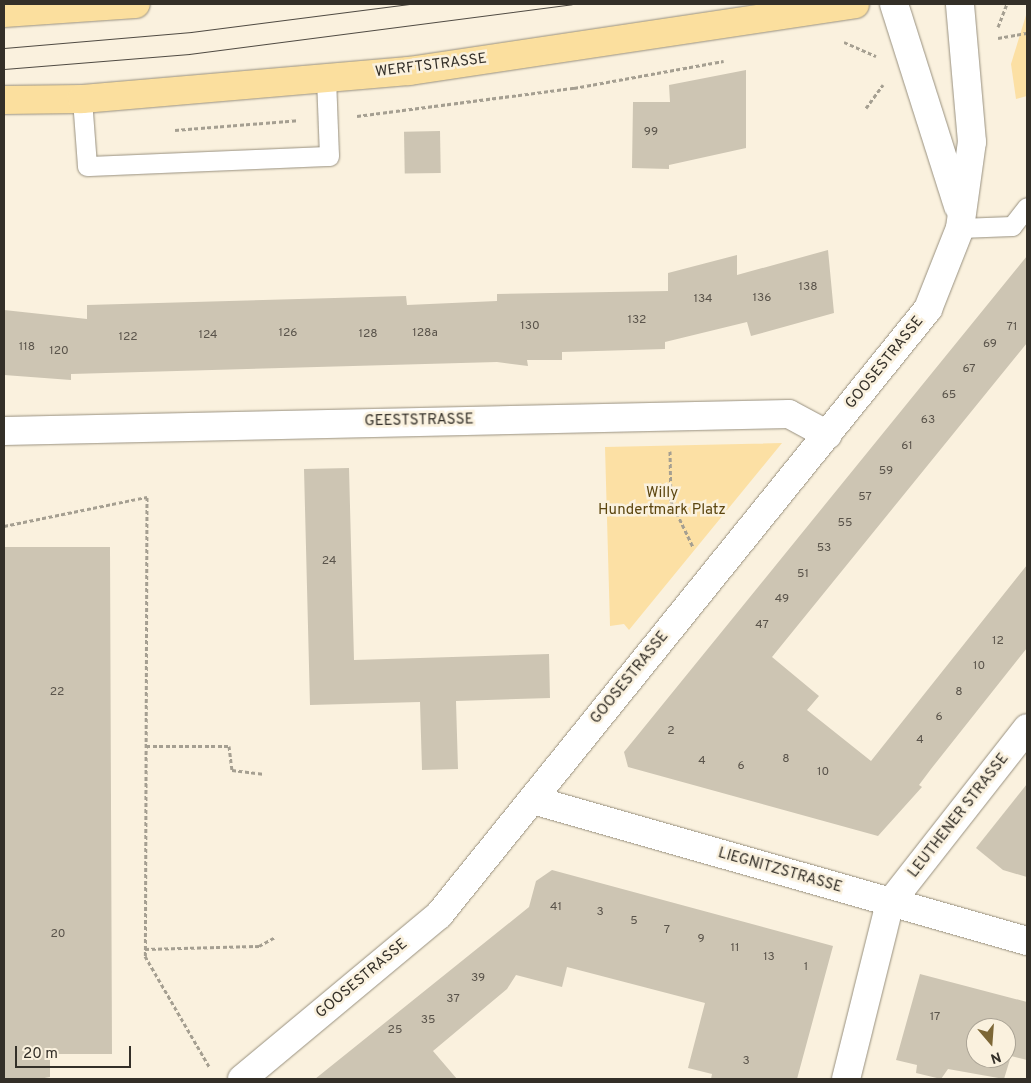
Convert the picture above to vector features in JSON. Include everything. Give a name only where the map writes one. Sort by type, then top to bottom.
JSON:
[{"type":"main road","points":[[4,13],[136,4]]},
{"type":"main road","name":"WERFTSTRASSE","points":[[4,100],[82,99],[409,71],[855,4]]},
{"type":"street","points":[[894,4],[960,222]]},
{"type":"street","name":"GOOSESTRASSE","points":[[242,1079],[439,915],[928,309],[960,222],[972,142],[960,4]]},
{"type":"street","name":"GEESTSTRASSE","points":[[4,432],[669,415],[789,414],[828,435]]},
{"type":"street","name":"LEUTHENER STRASSE","points":[[890,903],[1027,728]]},
{"type":"street","name":"LIEGNITZSTRASSE","points":[[533,800],[1027,941]]},
{"type":"street","points":[[846,1079],[890,903]]},
{"type":"lane","points":[[82,99],[87,166],[329,156],[326,78]]},
{"type":"lane","points":[[960,222],[1012,226],[1027,207]]},
{"type":"path","points":[[1008,4],[992,39],[1027,34]]},
{"type":"path","points":[[669,415],[671,501],[709,580]]},
{"type":"path","points":[[4,526],[146,496],[145,956],[212,1071]]},
{"type":"path","points":[[146,746],[229,746],[232,770],[263,774]]},
{"type":"path","points":[[145,949],[259,946],[275,937]]},
{"type":"green space","points":[[1027,12],[1027,96],[1016,99],[1011,64]]},
{"type":"green space","name":"Willy Hundertmark Platz","points":[[782,443],[629,630],[624,624],[610,626],[605,447]]},
{"type":"building","points":[[746,70],[746,148],[669,165],[669,169],[632,168],[633,102],[670,102],[669,85]]},
{"type":"building","points":[[440,131],[441,173],[405,174],[404,132]]},
{"type":"building","points":[[828,250],[834,313],[751,336],[747,322],[665,342],[665,349],[562,352],[562,360],[527,360],[528,366],[497,362],[71,374],[71,380],[4,375],[4,310],[87,319],[87,305],[406,296],[407,305],[497,301],[497,294],[668,291],[668,273],[737,255],[737,275]]},
{"type":"building","points":[[1027,256],[1027,343],[772,657],[819,696],[807,710],[871,761],[1027,565],[1027,648],[931,769],[919,785],[922,787],[878,836],[628,767],[624,752]]},
{"type":"building","points":[[349,468],[354,660],[549,654],[550,698],[456,701],[458,769],[422,770],[420,702],[310,705],[304,469]]},
{"type":"building","points":[[4,547],[110,547],[112,1054],[50,1054],[50,1077],[39,1079],[4,1079]]},
{"type":"building","points":[[1027,784],[1027,877],[1003,870],[976,848]]},
{"type":"building","points":[[552,870],[833,946],[797,1079],[711,1079],[712,1074],[688,1068],[705,1003],[567,967],[562,987],[516,975],[507,989],[433,1051],[457,1079],[315,1079],[529,907],[536,881]]},
{"type":"building","points":[[920,974],[1027,1002],[1027,1060],[1016,1057],[1016,1018],[966,1018],[966,1068],[1007,1068],[1004,1079],[948,1069],[941,1079],[916,1073],[917,1065],[896,1060]]},
{"type":"tram line","points":[[4,48],[191,32],[409,4]]},
{"type":"tram line","points":[[4,69],[189,54],[572,4]]}]
